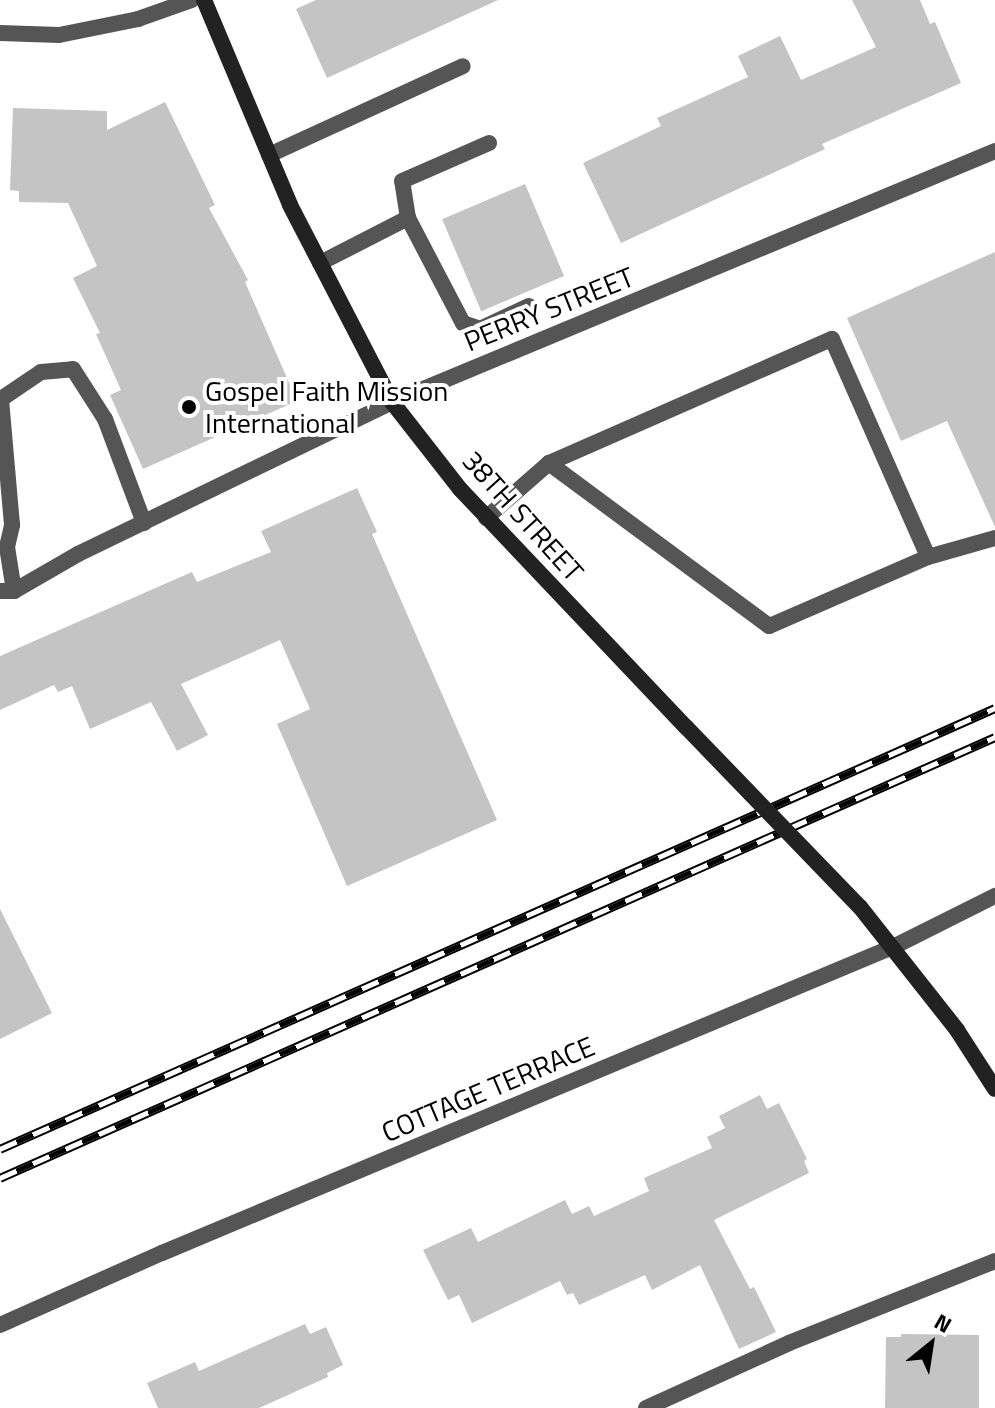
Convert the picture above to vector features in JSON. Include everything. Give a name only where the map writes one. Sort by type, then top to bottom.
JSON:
[{"type":"main road","name":"38TH STREET","points":[[204,0],[269,155],[320,263],[392,402],[486,518],[895,946],[957,1030],[995,1089]]},
{"type":"street","points":[[0,33],[59,35],[138,19],[192,0]]},
{"type":"street","points":[[269,155],[463,66]]},
{"type":"street","points":[[489,143],[402,181],[408,218],[463,323],[480,329],[529,306]]},
{"type":"street","name":"PERRY STREET","points":[[7,591],[392,402],[995,151]]},
{"type":"street","points":[[320,263],[408,218]]},
{"type":"street","points":[[486,518],[549,463],[832,339],[928,557]]},
{"type":"street","points":[[7,591],[7,547],[12,525],[1,399],[41,372],[73,369],[105,419],[144,523]]},
{"type":"street","points":[[549,463],[769,626],[928,557],[995,538]]},
{"type":"street","name":"COTTAGE TERRACE","points":[[0,1325],[162,1253],[895,946],[995,896]]},
{"type":"street","points":[[646,1408],[789,1343],[995,1261]]},
{"type":"building","points":[[316,0],[498,0],[327,78],[296,9]]},
{"type":"building","points":[[852,0],[920,0],[930,24],[935,22],[961,83],[822,144],[825,149],[621,243],[583,163],[661,126],[657,118],[748,77],[738,56],[780,36],[801,80],[876,47]]},
{"type":"building","points":[[165,102],[215,205],[209,208],[248,280],[245,282],[297,401],[143,469],[110,395],[121,390],[96,334],[100,333],[73,278],[97,266],[68,203],[19,202],[19,191],[10,190],[13,108],[107,111],[107,130]]},
{"type":"building","points":[[525,184],[564,276],[481,311],[442,219]]},
{"type":"building","points":[[995,252],[995,527],[947,421],[901,441],[847,318]]},
{"type":"building","points":[[357,488],[377,532],[372,534],[497,820],[347,886],[277,724],[310,709],[280,640],[181,684],[208,735],[177,751],[151,702],[90,729],[72,686],[58,692],[54,685],[0,710],[0,656],[192,572],[197,582],[271,552],[261,531]]},
{"type":"building","points":[[0,909],[52,1013],[0,1039]]},
{"type":"building","points":[[760,1095],[767,1109],[779,1103],[807,1159],[804,1161],[809,1173],[714,1220],[750,1289],[754,1287],[776,1332],[739,1349],[700,1265],[652,1290],[645,1275],[579,1305],[573,1293],[567,1295],[560,1281],[472,1323],[459,1295],[448,1300],[423,1250],[471,1228],[478,1242],[565,1200],[572,1214],[589,1206],[594,1216],[649,1191],[644,1178],[712,1148],[707,1137],[725,1128],[719,1116]]},
{"type":"building","points":[[305,1324],[310,1334],[326,1327],[343,1365],[327,1373],[328,1377],[259,1408],[158,1408],[147,1383],[195,1362],[199,1371]]},
{"type":"building","points":[[901,1334],[979,1335],[979,1408],[885,1408],[886,1337],[901,1337]]},
{"type":"railway","points":[[0,1149],[995,708]]},
{"type":"railway","points":[[0,1178],[995,737]]},
{"type":"place","name":"Gospel Faith Mission International","points":[[189,407]]}]
